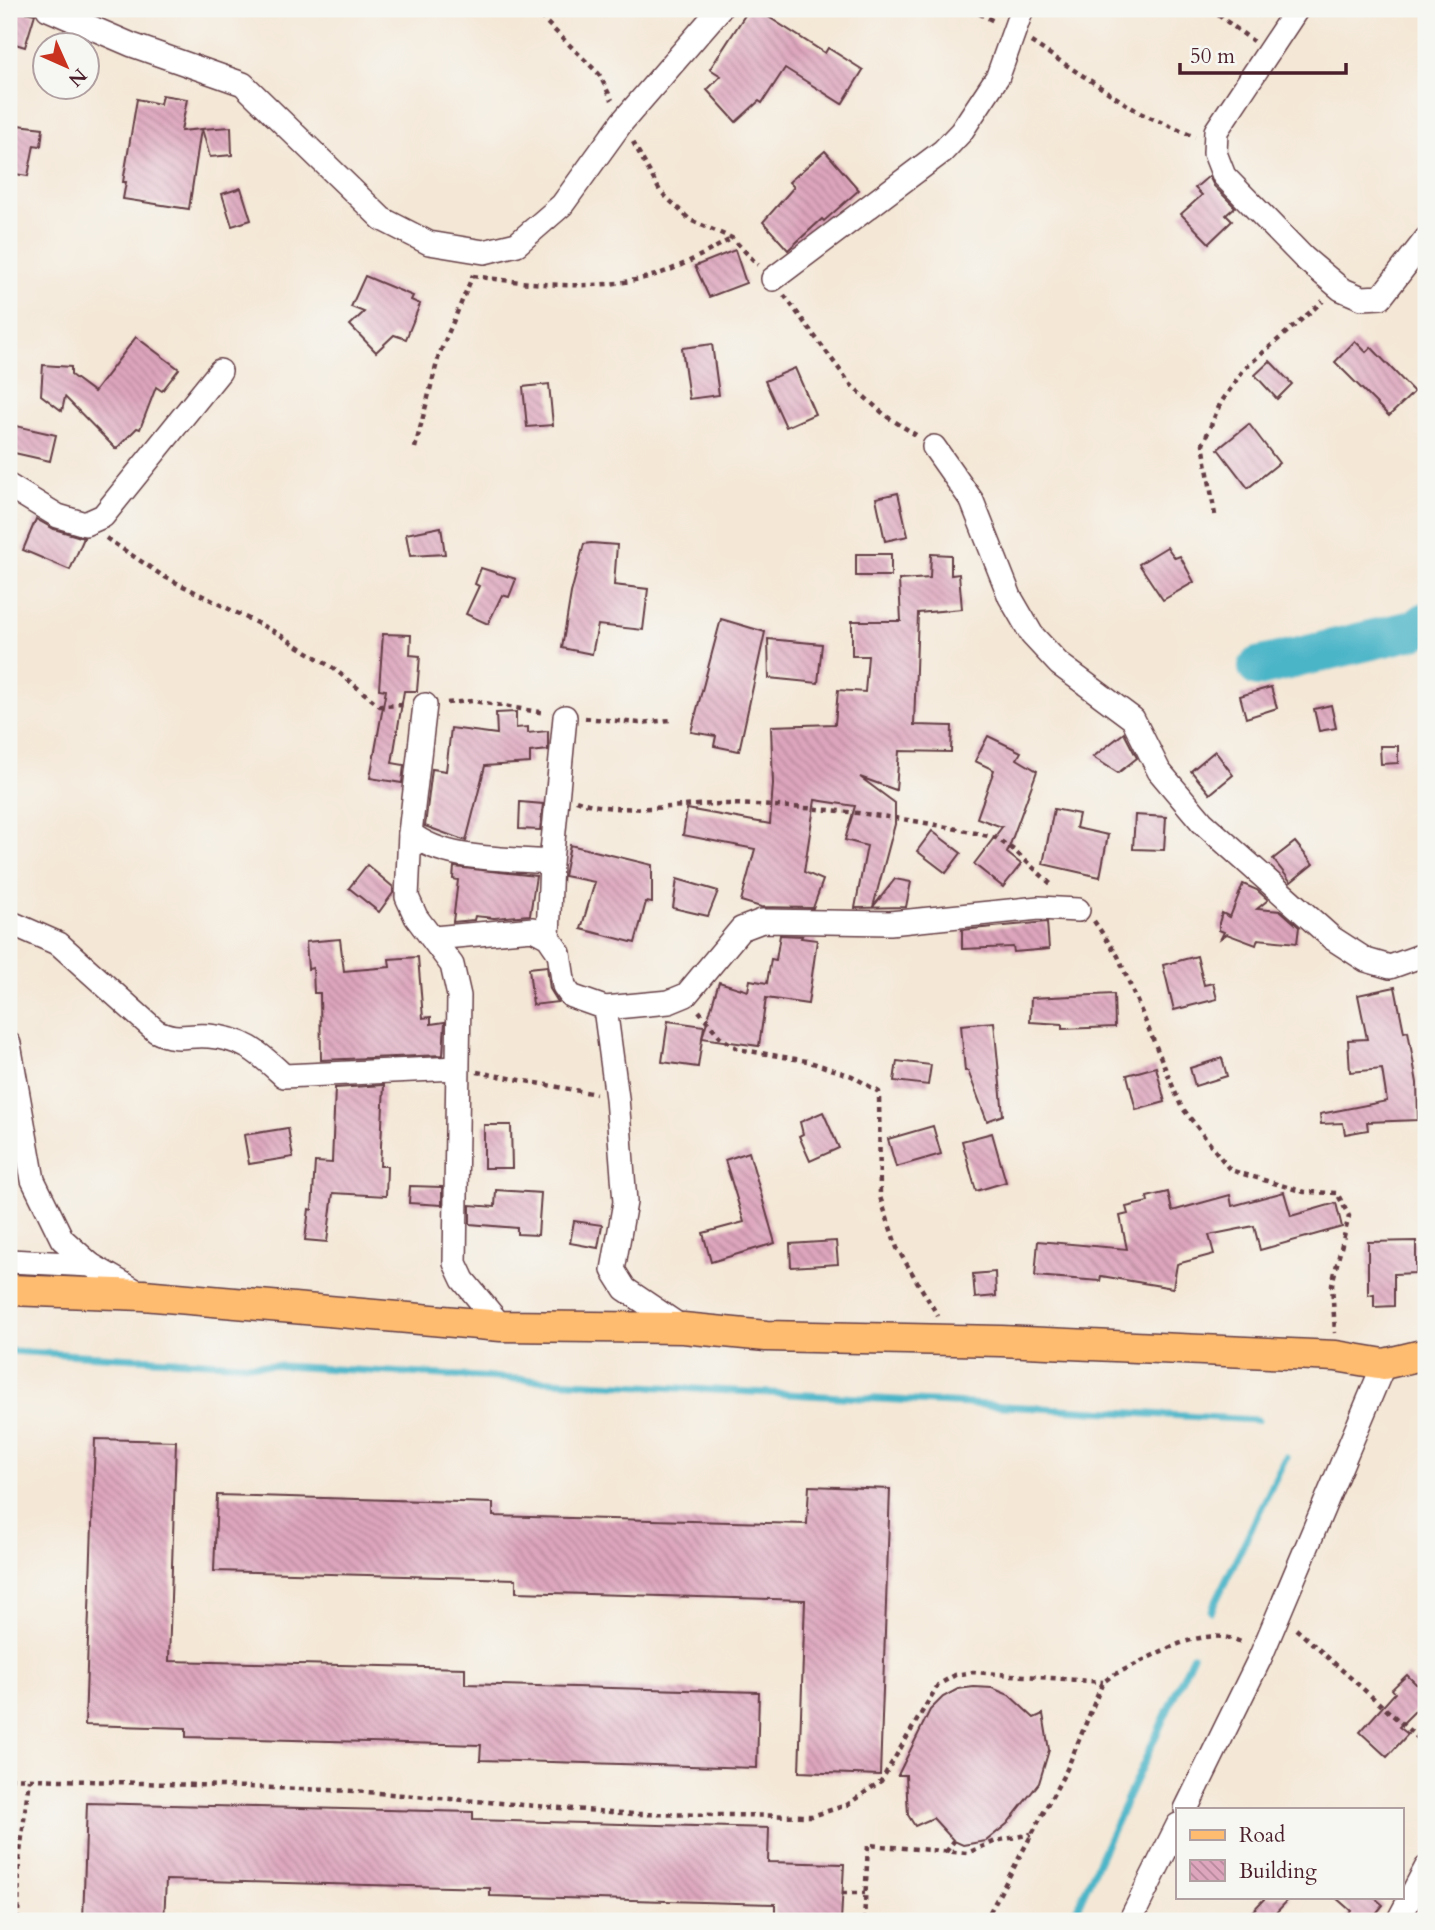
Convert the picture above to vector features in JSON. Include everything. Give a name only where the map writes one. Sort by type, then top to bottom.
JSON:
[{"type":"main road","points":[[9,1290],[143,1295],[501,1326],[684,1328],[766,1336],[954,1340],[1336,1356],[1384,1364],[1423,1360]]},
{"type":"street","points":[[48,9],[132,45],[243,84],[382,219],[429,243],[484,252],[517,244],[541,226],[562,205],[622,122],[720,9]]},
{"type":"street","points":[[773,279],[952,142],[998,76],[1023,9]]},
{"type":"street","points":[[1297,9],[1216,131],[1215,153],[1224,176],[1304,258],[1341,289],[1362,298],[1381,297],[1426,239]]},
{"type":"street","points":[[9,486],[58,516],[85,524],[103,516],[220,371]]},
{"type":"street","points":[[934,447],[972,501],[1010,597],[1031,635],[1059,664],[1133,719],[1159,771],[1202,822],[1332,938],[1366,960],[1390,967],[1426,954]]},
{"type":"street","points":[[425,705],[410,833],[407,897],[416,917],[435,938],[452,965],[459,996],[455,1263],[463,1280],[501,1326]]},
{"type":"street","points":[[548,937],[551,862],[565,717]]},
{"type":"street","points":[[410,833],[423,844],[452,852],[551,862]]},
{"type":"street","points":[[435,938],[533,929],[548,937],[559,953],[564,986],[571,996],[606,1008],[669,1002],[686,995],[741,929],[762,921],[890,923],[1039,908],[1078,910]]},
{"type":"street","points":[[9,922],[59,944],[156,1031],[171,1039],[208,1036],[252,1047],[284,1076],[457,1068]]},
{"type":"street","points":[[606,1008],[617,1098],[625,1202],[612,1270],[625,1289],[684,1328]]},
{"type":"street","points":[[9,1044],[33,1180],[62,1239],[91,1265],[143,1295]]},
{"type":"street","points":[[9,1261],[91,1265]]},
{"type":"street","points":[[1186,1808],[1260,1658],[1384,1364]]},
{"type":"street","points":[[1130,1921],[1176,1829]]},
{"type":"street","points":[[1398,1921],[1426,1868]]},
{"type":"path","points":[[533,9],[600,74],[622,122]]},
{"type":"path","points":[[970,9],[1013,30],[1139,113],[1192,134],[1215,153]]},
{"type":"path","points":[[1210,9],[1267,52]]},
{"type":"path","points":[[472,276],[526,284],[606,285],[677,267],[732,239]]},
{"type":"path","points":[[415,449],[439,355],[484,252]]},
{"type":"path","points":[[1215,515],[1203,444],[1220,404],[1244,369],[1307,312],[1341,289]]},
{"type":"path","points":[[85,524],[163,576],[288,640],[333,668],[380,706],[473,701],[565,717],[639,723],[671,720]]},
{"type":"path","points":[[559,793],[586,804],[610,807],[729,804],[867,812],[996,838],[1014,850],[1078,910],[1094,921],[1118,956],[1181,1106],[1230,1170],[1304,1192],[1337,1193],[1349,1216],[1332,1284],[1336,1356]]},
{"type":"path","points":[[686,995],[720,1037],[738,1049],[807,1061],[852,1076],[879,1092],[880,1197],[897,1248],[916,1284],[954,1340]]},
{"type":"path","points":[[457,1068],[617,1098]]},
{"type":"path","points":[[1279,1614],[1426,1745]]},
{"type":"path","points":[[985,1921],[1067,1769],[1103,1682],[1198,1637],[1218,1634],[1242,1641],[1260,1658]]},
{"type":"path","points":[[9,1778],[354,1791],[634,1814],[812,1816],[847,1805],[881,1781],[939,1685],[955,1675],[973,1672],[1103,1682]]},
{"type":"path","points":[[18,1921],[19,1861],[29,1779]]},
{"type":"path","points":[[864,1921],[868,1845],[968,1853],[996,1841],[1032,1834]]},
{"type":"path","points":[[946,1852],[954,1841]]},
{"type":"path","points":[[842,1894],[864,1894]]},
{"type":"building","points":[[9,9],[35,14],[25,47],[9,42]]},
{"type":"building","points":[[749,9],[756,9],[825,53],[828,48],[863,70],[842,104],[785,68],[762,103],[759,101],[736,122],[707,90],[721,76],[710,69]]},
{"type":"building","points":[[162,95],[187,99],[181,131],[201,129],[189,209],[123,199],[126,182],[123,182],[137,99],[160,104]]},
{"type":"building","points":[[9,124],[43,128],[41,146],[34,145],[28,176],[9,173]]},
{"type":"building","points":[[231,127],[232,155],[210,157],[202,129]]},
{"type":"building","points":[[825,151],[859,190],[788,250],[763,222],[794,187],[789,182]]},
{"type":"building","points":[[1209,176],[1214,186],[1235,207],[1226,215],[1232,221],[1209,243],[1181,214],[1202,195],[1195,188]]},
{"type":"building","points":[[241,188],[251,220],[232,226],[222,194]]},
{"type":"building","points":[[735,250],[746,283],[709,297],[695,266]]},
{"type":"building","points":[[365,276],[413,296],[411,300],[420,304],[406,339],[394,335],[376,352],[350,325],[364,312],[351,307]]},
{"type":"building","points":[[136,337],[179,369],[162,391],[156,387],[140,429],[137,428],[116,449],[65,397],[62,411],[41,395],[43,365],[71,367],[71,375],[94,392]]},
{"type":"building","points":[[1355,341],[1366,352],[1371,347],[1414,392],[1389,416],[1335,362]]},
{"type":"building","points":[[712,344],[719,395],[689,399],[682,348]]},
{"type":"building","points":[[1270,361],[1292,384],[1277,399],[1255,375]]},
{"type":"building","points":[[795,368],[815,414],[786,427],[765,381]]},
{"type":"building","points":[[549,384],[553,425],[527,427],[523,387]]},
{"type":"building","points":[[1249,424],[1279,463],[1248,488],[1218,449]]},
{"type":"building","points":[[16,426],[56,435],[50,461],[10,452]]},
{"type":"building","points":[[898,493],[908,536],[885,541],[876,498]]},
{"type":"building","points":[[36,519],[54,529],[84,538],[70,570],[23,550]]},
{"type":"building","points":[[441,527],[445,554],[410,556],[406,534]]},
{"type":"building","points":[[584,544],[617,545],[614,585],[648,589],[643,630],[598,625],[592,654],[562,648],[571,593]]},
{"type":"building","points":[[1167,547],[1175,558],[1180,556],[1194,582],[1163,600],[1139,564]]},
{"type":"building","points":[[856,554],[891,554],[891,576],[856,576]]},
{"type":"building","points":[[931,554],[951,555],[951,575],[959,574],[962,609],[918,613],[914,725],[952,726],[951,752],[899,751],[896,790],[860,777],[895,803],[895,824],[873,907],[895,879],[911,882],[906,907],[855,908],[867,846],[845,840],[855,806],[815,800],[804,872],[823,880],[813,908],[761,907],[741,901],[755,849],[683,835],[687,809],[770,824],[773,784],[771,726],[835,724],[838,690],[865,692],[868,656],[852,656],[852,621],[901,621],[899,580],[930,578]]},
{"type":"building","points":[[481,568],[516,579],[509,597],[502,595],[488,624],[466,614],[479,586],[475,584]]},
{"type":"building","points":[[721,619],[765,632],[739,751],[714,746],[716,736],[691,732]]},
{"type":"building","points":[[383,634],[411,635],[410,655],[420,656],[417,691],[404,691],[392,763],[404,765],[402,783],[370,778],[386,690],[379,689]]},
{"type":"building","points":[[768,639],[822,644],[818,683],[769,678]]},
{"type":"building","points":[[1271,687],[1277,708],[1246,718],[1240,696]]},
{"type":"building","points":[[1331,705],[1336,728],[1319,731],[1314,709]]},
{"type":"building","points":[[516,712],[516,728],[528,727],[528,733],[548,731],[548,750],[530,752],[530,763],[485,766],[466,841],[425,826],[432,769],[446,771],[451,728],[497,734],[496,713]]},
{"type":"building","points":[[1124,733],[1137,758],[1118,773],[1093,757]]},
{"type":"building","points":[[988,736],[1021,752],[1017,759],[1037,771],[1007,853],[1021,864],[1003,887],[974,864],[1002,827],[977,818],[994,770],[975,761]]},
{"type":"building","points":[[1380,746],[1398,746],[1398,763],[1381,764]]},
{"type":"building","points":[[1215,751],[1233,775],[1210,794],[1191,771]]},
{"type":"building","points":[[520,802],[543,804],[540,830],[519,829]]},
{"type":"building","points":[[1054,809],[1079,814],[1076,828],[1108,835],[1100,877],[1043,864]]},
{"type":"building","points":[[1135,815],[1166,817],[1164,850],[1133,849]]},
{"type":"building","points":[[932,831],[961,853],[946,873],[917,851]]},
{"type":"building","points":[[1295,842],[1313,864],[1291,882],[1273,859]]},
{"type":"building","points":[[570,845],[652,865],[652,903],[646,902],[635,943],[581,929],[595,882],[564,876]]},
{"type":"building","points":[[367,865],[393,887],[393,893],[379,912],[349,888]]},
{"type":"building","points":[[454,867],[536,876],[530,915],[494,918],[475,916],[474,920],[453,922],[458,880],[453,879]]},
{"type":"building","points":[[677,879],[718,891],[708,916],[673,908]]},
{"type":"building","points":[[1243,884],[1257,890],[1268,900],[1257,909],[1281,911],[1299,927],[1297,943],[1258,939],[1256,945],[1227,934],[1221,938],[1224,932],[1219,930],[1222,913],[1230,917]]},
{"type":"building","points":[[1047,922],[1049,949],[1014,952],[1013,947],[962,949],[962,930]]},
{"type":"building","points":[[780,935],[817,940],[808,1004],[766,998],[759,1046],[702,1038],[719,982],[748,991],[750,980],[767,983],[771,959],[776,960]]},
{"type":"building","points":[[340,939],[344,971],[390,967],[389,959],[418,957],[423,1018],[431,1017],[431,1024],[445,1022],[443,1055],[321,1060],[320,993],[314,993],[313,968],[308,969],[306,942]]},
{"type":"building","points":[[1197,956],[1204,985],[1213,983],[1217,999],[1174,1010],[1163,965]]},
{"type":"building","points":[[547,966],[550,989],[558,1002],[533,1005],[529,968]]},
{"type":"building","points":[[1395,987],[1404,1032],[1408,1031],[1417,1083],[1418,1120],[1367,1122],[1368,1130],[1345,1134],[1343,1123],[1321,1124],[1320,1114],[1387,1101],[1382,1069],[1350,1072],[1348,1040],[1367,1039],[1358,995]]},
{"type":"building","points":[[1114,994],[1115,1027],[1062,1029],[1062,1024],[1030,1022],[1031,998]]},
{"type":"building","points":[[668,1021],[704,1026],[698,1067],[662,1062]]},
{"type":"building","points":[[994,1022],[1003,1115],[987,1121],[968,1071],[965,1071],[961,1025]]},
{"type":"building","points":[[1222,1058],[1227,1076],[1195,1086],[1190,1068]]},
{"type":"building","points":[[897,1061],[931,1065],[928,1085],[894,1081]]},
{"type":"building","points":[[1156,1067],[1165,1102],[1136,1110],[1127,1075]]},
{"type":"building","points":[[384,1085],[380,1166],[387,1166],[386,1196],[333,1193],[327,1242],[305,1240],[309,1209],[312,1210],[315,1162],[332,1163],[335,1088]]},
{"type":"building","points":[[823,1112],[839,1148],[810,1161],[799,1136],[803,1134],[800,1122]]},
{"type":"building","points":[[484,1125],[511,1125],[512,1168],[484,1168]]},
{"type":"building","points":[[933,1126],[941,1154],[896,1167],[888,1139]]},
{"type":"building","points":[[288,1128],[293,1157],[249,1164],[244,1135]]},
{"type":"building","points":[[992,1133],[1006,1182],[976,1191],[962,1141]]},
{"type":"building","points":[[749,1152],[775,1243],[711,1262],[703,1233],[744,1222],[725,1160]]},
{"type":"building","points":[[410,1186],[442,1187],[442,1205],[409,1203]]},
{"type":"building","points":[[496,1190],[541,1193],[538,1235],[517,1234],[517,1228],[470,1224],[470,1205],[495,1207]]},
{"type":"building","points":[[1168,1192],[1172,1211],[1230,1195],[1232,1206],[1284,1192],[1291,1216],[1336,1203],[1342,1227],[1260,1250],[1254,1226],[1209,1235],[1214,1254],[1177,1264],[1173,1288],[1101,1276],[1100,1281],[1035,1276],[1038,1241],[1127,1249],[1120,1216],[1128,1214],[1126,1207],[1148,1202],[1147,1197]]},
{"type":"building","points":[[574,1221],[602,1225],[598,1248],[570,1243]]},
{"type":"building","points":[[836,1241],[838,1264],[791,1267],[790,1244]]},
{"type":"building","points":[[1416,1241],[1416,1273],[1394,1274],[1394,1306],[1374,1307],[1374,1294],[1368,1295],[1368,1242]]},
{"type":"building","points":[[995,1272],[996,1296],[975,1298],[973,1274]]},
{"type":"building","points":[[95,1439],[176,1441],[169,1661],[465,1668],[465,1684],[759,1692],[757,1768],[480,1760],[481,1745],[186,1737],[186,1728],[85,1725]]},
{"type":"building","points":[[809,1486],[890,1489],[880,1775],[799,1772],[805,1600],[516,1592],[516,1579],[214,1571],[217,1495],[493,1503],[493,1516],[807,1524]]},
{"type":"building","points":[[1407,1675],[1426,1694],[1426,1700],[1399,1727],[1408,1734],[1387,1757],[1360,1732],[1395,1693],[1392,1689]]},
{"type":"building","points":[[992,1688],[1009,1695],[1034,1718],[1043,1714],[1049,1750],[1039,1783],[1007,1824],[986,1841],[963,1845],[954,1841],[933,1818],[915,1826],[908,1815],[906,1775],[898,1775],[930,1710],[943,1697],[958,1689]]},
{"type":"building","points":[[87,1803],[473,1812],[473,1820],[769,1828],[768,1862],[844,1864],[841,1921],[775,1921],[775,1904],[490,1896],[490,1888],[166,1880],[164,1921],[83,1921]]},
{"type":"building","points":[[1265,1898],[1290,1898],[1268,1921],[1243,1921]]},
{"type":"building","points":[[1336,1898],[1375,1898],[1383,1905],[1370,1921],[1344,1921],[1351,1911]]},
{"type":"waterway","points":[[1258,667],[1417,629],[1426,622]]},
{"type":"waterway","points":[[9,1351],[1257,1420]]},
{"type":"waterway","points":[[1211,1611],[1286,1457]]},
{"type":"waterway","points":[[1071,1921],[1193,1655]]}]
